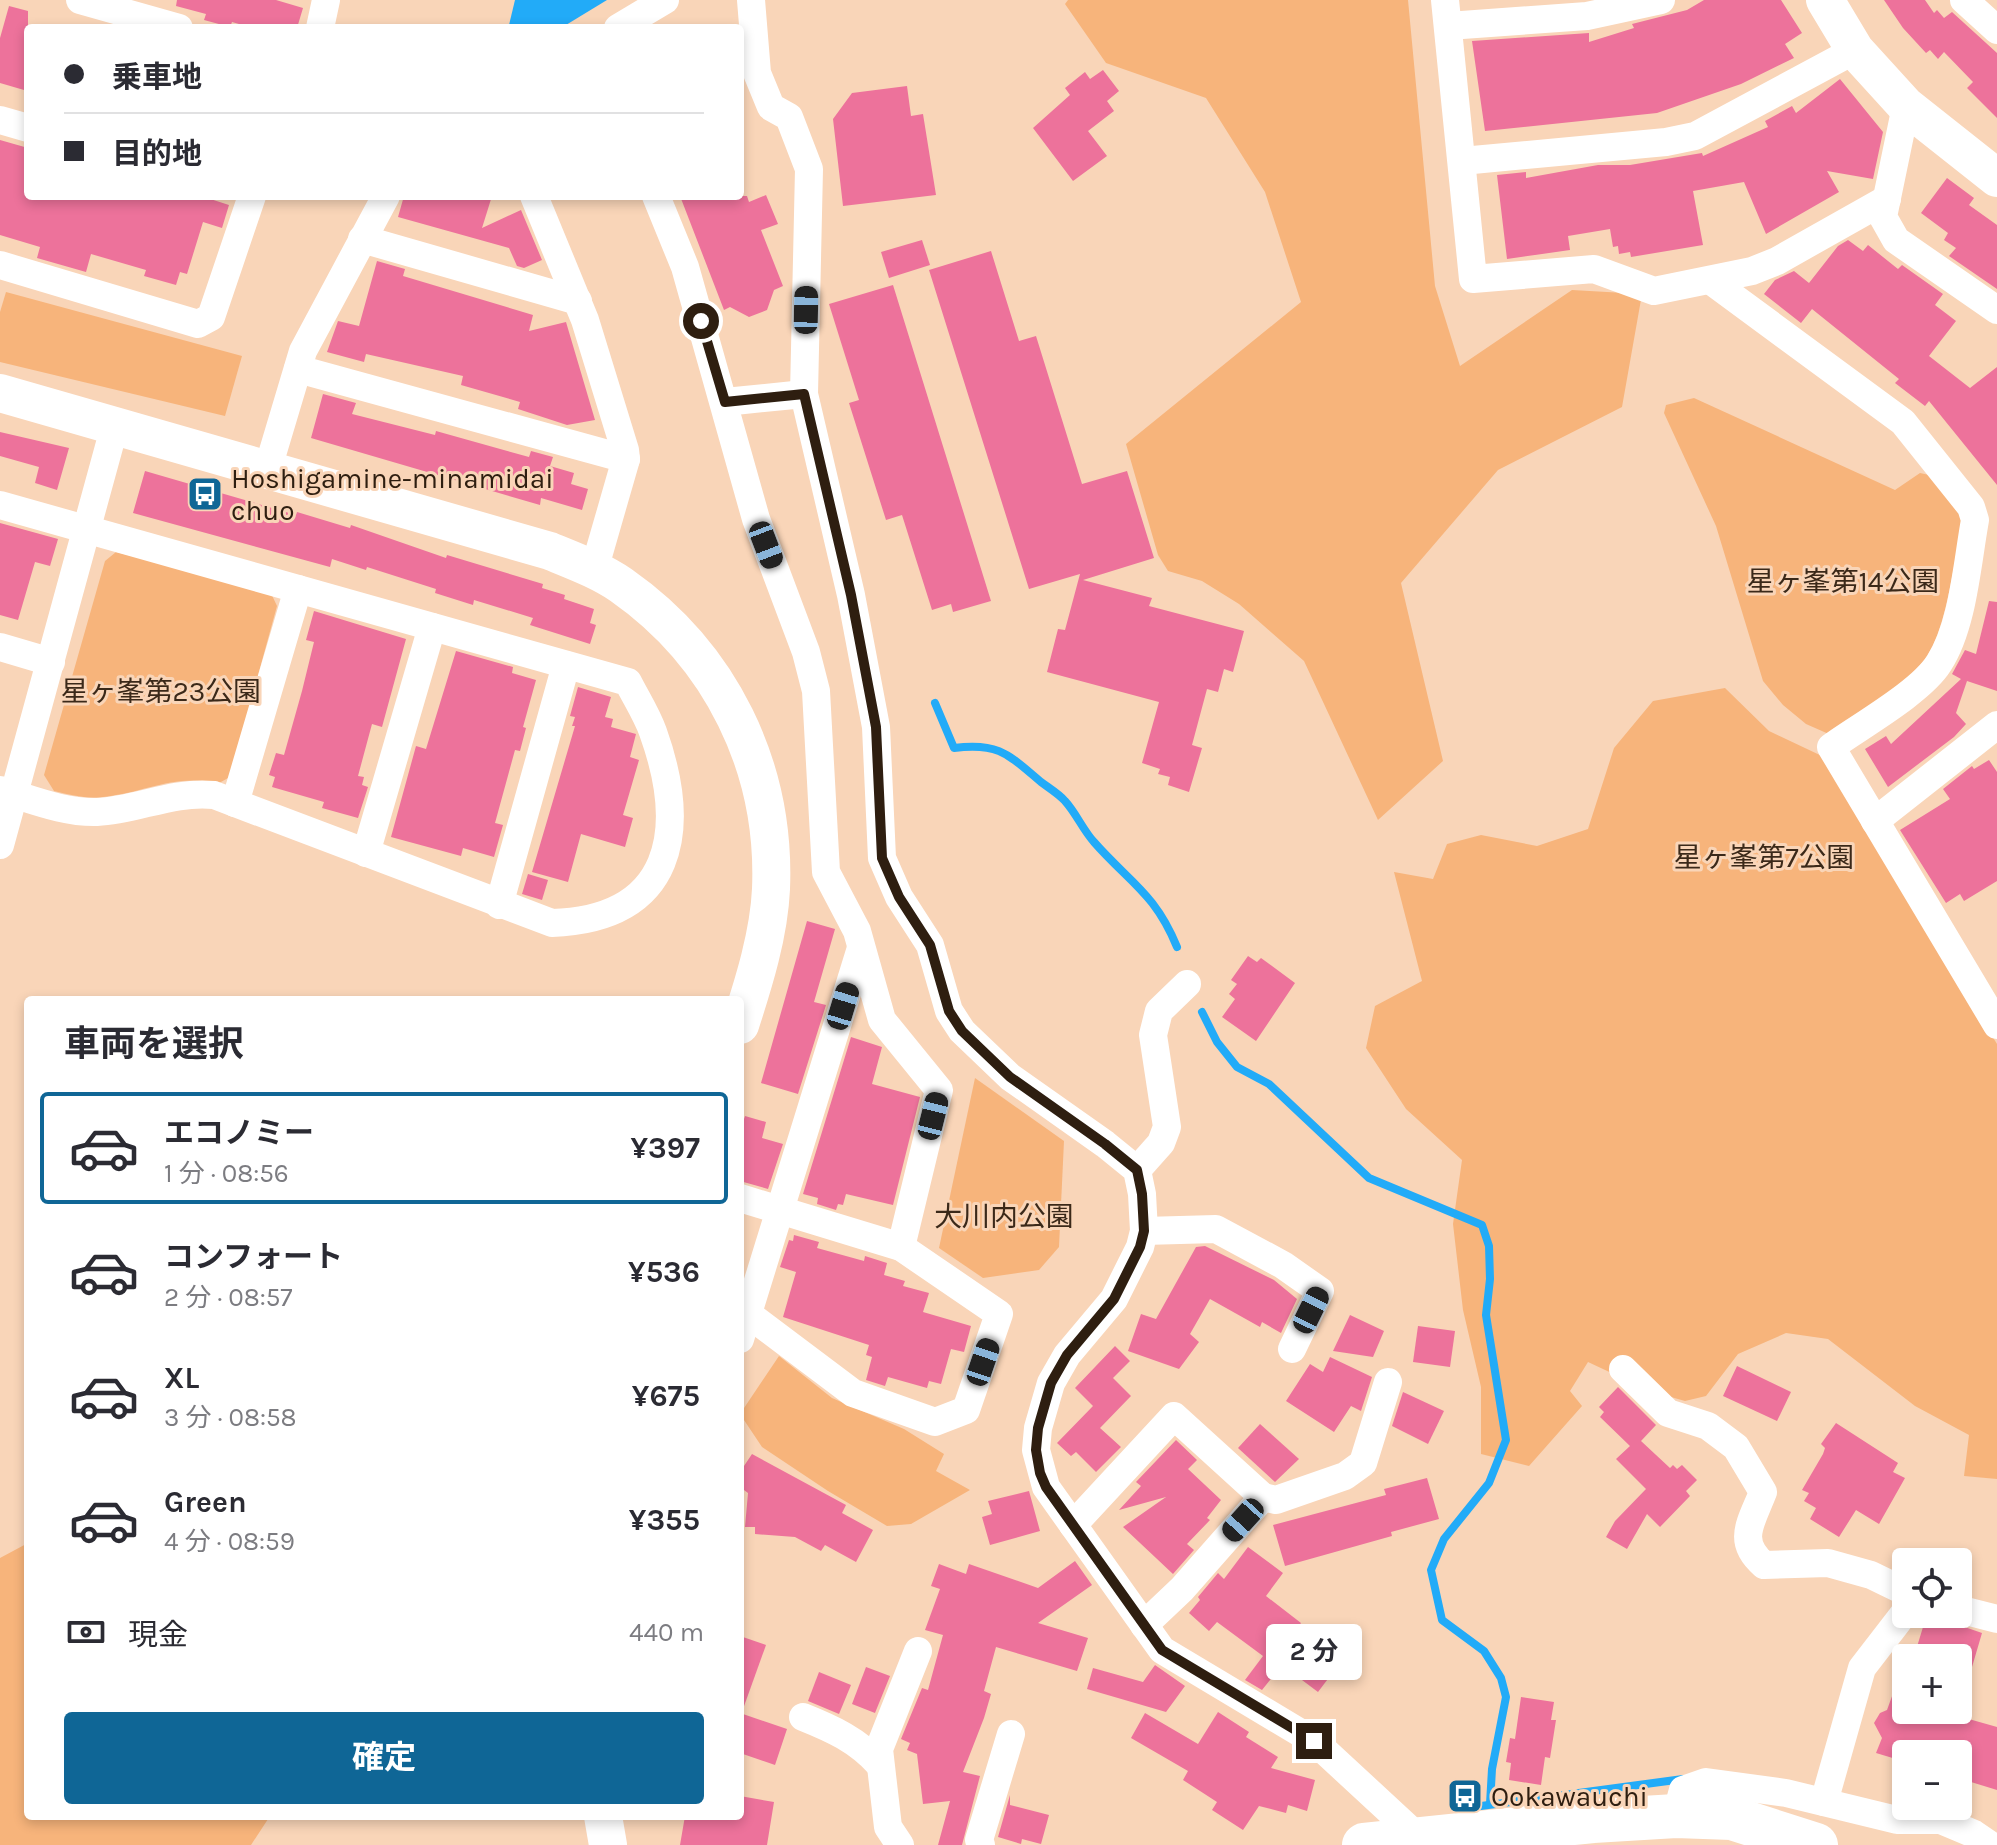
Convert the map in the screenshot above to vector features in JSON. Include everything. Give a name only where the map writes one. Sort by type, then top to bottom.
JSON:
[{"type":"main road","points":[[1364,1845],[1420,1839],[1594,1833],[1676,1816],[1732,1818],[1784,1832],[1816,1845]]},
{"type":"street","points":[[80,0],[165,24]]},
{"type":"street","points":[[321,24],[326,0]]},
{"type":"street","points":[[625,24],[665,0]]},
{"type":"street","points":[[751,0],[757,73],[771,107],[789,117],[809,169],[804,394],[851,595],[876,727],[882,858],[899,897],[930,945],[949,1011],[962,1031],[1010,1077],[1137,1170],[1142,1194],[1144,1231],[1140,1247],[1114,1299],[1067,1355],[1051,1383],[1038,1428],[1036,1450],[1040,1473],[1046,1487],[1162,1650],[1314,1741],[1420,1839]]},
{"type":"street","points":[[1661,0],[1586,8],[1446,13],[1473,279],[1594,269],[1654,291],[1752,271],[1777,261],[1887,199]]},
{"type":"street","points":[[1825,0],[1855,50],[1906,106],[1997,178]]},
{"type":"street","points":[[1964,0],[1997,30]]},
{"type":"street","points":[[1462,161],[1666,142],[1695,136],[1855,50]]},
{"type":"street","points":[[1906,106],[1883,217],[1896,240],[1997,310]]},
{"type":"street","points":[[0,120],[24,127]]},
{"type":"street","points":[[0,265],[198,324],[211,317],[251,200]]},
{"type":"street","points":[[268,468],[303,351],[384,200]]},
{"type":"street","points":[[536,200],[578,301],[626,459],[594,570]]},
{"type":"street","points":[[658,200],[685,267],[756,519],[806,652],[816,691],[826,872],[857,931],[882,1020],[939,1090],[901,1247]]},
{"type":"street","points":[[362,239],[578,301]]},
{"type":"street","points":[[1710,280],[1903,422],[1986,522],[1952,637],[1938,665],[1919,684],[1831,747],[1997,1025]]},
{"type":"street","points":[[298,369],[626,459]]},
{"type":"street","points":[[0,393],[550,551],[621,585],[680,635],[713,676],[755,758],[767,804],[771,889],[765,933],[744,1010]]},
{"type":"street","points":[[725,402],[804,394]]},
{"type":"street","points":[[0,845],[7,792],[51,662],[115,425]]},
{"type":"street","points":[[0,505],[628,682],[652,731],[662,766],[670,802],[670,839],[661,869],[643,891],[623,907],[578,922],[552,923],[214,795],[194,793],[116,810],[74,811],[7,792]]},
{"type":"street","points":[[235,803],[298,589]]},
{"type":"street","points":[[366,853],[432,627]]},
{"type":"street","points":[[0,647],[51,662]]},
{"type":"street","points":[[499,905],[566,665]]},
{"type":"street","points":[[1875,821],[1994,735]]},
{"type":"street","points":[[744,1199],[780,1210],[901,1247],[999,1314],[966,1410],[935,1422],[853,1393],[744,1326],[780,1210],[861,948]]},
{"type":"street","points":[[1137,1170],[1161,1143],[1167,1127],[1153,1035],[1159,1011],[1187,984]]},
{"type":"street","points":[[1144,1231],[1216,1229],[1283,1265],[1320,1291],[1292,1349]]},
{"type":"street","points":[[1623,1369],[1668,1413],[1708,1426],[1736,1447],[1763,1492],[1746,1537],[1750,1553],[1764,1565],[1828,1563],[1871,1575],[1892,1585]]},
{"type":"street","points":[[1073,1525],[1174,1416],[1263,1497],[1276,1500],[1345,1476],[1363,1463],[1371,1445],[1379,1401],[1388,1382]]},
{"type":"street","points":[[1144,1625],[1182,1589],[1263,1497]]},
{"type":"street","points":[[1972,1613],[1997,1619]]},
{"type":"street","points":[[1824,1802],[1862,1668],[1893,1628]]},
{"type":"street","points":[[900,1845],[888,1827],[879,1749],[918,1651]]},
{"type":"street","points":[[803,1717],[840,1732],[865,1749],[879,1764]]},
{"type":"street","points":[[981,1845],[979,1840],[1011,1734]]},
{"type":"street","points":[[1676,1816],[1683,1790],[1706,1782],[1786,1793],[1897,1820],[1941,1820],[1974,1834],[1990,1845]]},
{"type":"street","points":[[604,1820],[608,1845]]},
{"type":"green space","points":[[1068,0],[1408,0],[1435,286],[1460,366],[1572,290],[1642,294],[1622,407],[1498,470],[1401,583],[1443,761],[1378,820],[1304,661],[1239,604],[1202,581],[1168,571],[1158,555],[1126,444],[1301,302],[1265,192],[1206,98],[1106,63],[1065,4]]},
{"type":"green space","points":[[6,292],[242,356],[225,416],[0,362],[0,312]]},
{"type":"green space","name":"星ヶ峯第14公園","points":[[1694,398],[1895,490],[1920,473],[1929,475],[1963,519],[1945,609],[1927,656],[1908,678],[1831,735],[1806,724],[1783,705],[1763,681],[1716,526],[1664,413],[1666,405]]},
{"type":"green space","name":"星ヶ峯第23公園","points":[[116,552],[270,591],[277,606],[230,777],[219,783],[173,782],[119,795],[91,797],[54,791],[44,775],[105,561]]},
{"type":"green space","name":"星ヶ峯第7公園","points":[[1725,688],[1769,731],[1824,757],[1997,1044],[1997,1479],[1964,1476],[1969,1435],[1915,1406],[1828,1339],[1786,1333],[1738,1354],[1706,1396],[1685,1401],[1650,1391],[1588,1362],[1570,1391],[1582,1406],[1529,1466],[1481,1454],[1481,1387],[1463,1310],[1453,1224],[1462,1160],[1406,1109],[1366,1048],[1375,1006],[1422,981],[1394,872],[1433,879],[1447,844],[1481,835],[1537,846],[1588,829],[1614,748],[1653,701]]},
{"type":"green space","name":"大川内公園","points":[[975,1078],[1064,1141],[1059,1247],[1039,1270],[983,1278],[939,1248]]},
{"type":"green space","points":[[779,1356],[832,1398],[904,1429],[944,1454],[936,1471],[970,1490],[911,1524],[887,1526],[762,1447],[744,1420],[744,1408]]},
{"type":"green space","points":[[24,1545],[24,1820],[267,1820],[251,1845],[0,1845],[0,1558]]},
{"type":"water","points":[[515,0],[607,0],[568,24],[509,24]]},
{"type":"building","points":[[177,0],[276,0],[303,8],[298,24],[219,24],[204,20],[206,14],[176,6]]},
{"type":"building","points":[[1704,0],[1781,0],[1802,33],[1785,44],[1794,58],[1741,84],[1657,113],[1485,131],[1472,41],[1589,33],[1589,42],[1634,28],[1632,24],[1687,10]]},
{"type":"building","points":[[1884,0],[1925,0],[1934,13],[1937,10],[1944,18],[1952,12],[1997,53],[1997,118],[1967,88],[1973,82],[1944,52],[1938,59],[1930,50],[1926,53],[1903,28]]},
{"type":"building","points":[[9,6],[28,11],[28,24],[24,24],[24,90],[0,83],[0,38]]},
{"type":"building","points":[[1103,70],[1119,91],[1107,101],[1114,111],[1088,131],[1107,156],[1073,181],[1033,128],[1070,95],[1065,88],[1085,72],[1090,79]]},
{"type":"building","points":[[1840,79],[1883,132],[1873,179],[1827,171],[1839,192],[1766,234],[1744,182],[1693,191],[1703,245],[1631,257],[1630,252],[1619,254],[1618,246],[1613,247],[1610,229],[1568,236],[1570,250],[1507,259],[1497,175],[1526,172],[1526,178],[1598,165],[1630,165],[1702,153],[1703,156],[1768,127],[1765,121],[1792,106],[1796,113]]},
{"type":"building","points":[[907,86],[911,116],[923,114],[936,195],[843,206],[833,119],[852,93]]},
{"type":"building","points":[[0,140],[24,147],[24,200],[213,200],[229,205],[222,228],[203,222],[187,274],[180,272],[176,285],[144,276],[146,270],[91,254],[86,272],[37,258],[40,247],[0,235]]},
{"type":"building","points":[[1947,178],[1974,198],[1969,205],[1997,225],[1997,289],[1949,256],[1956,248],[1944,240],[1948,233],[1921,213]]},
{"type":"building","points":[[766,195],[778,224],[761,230],[783,286],[774,290],[767,310],[749,317],[730,307],[724,310],[682,200],[744,200],[747,196],[749,202]]},
{"type":"building","points":[[403,200],[491,200],[482,228],[521,210],[542,260],[524,268],[517,266],[509,248],[398,217]]},
{"type":"building","points":[[922,240],[930,265],[889,278],[881,252]]},
{"type":"building","points":[[1848,240],[1863,251],[1868,245],[1898,269],[1902,265],[1943,294],[1935,305],[1956,321],[1929,356],[1970,388],[1997,367],[1997,485],[1929,401],[1925,406],[1895,383],[1899,379],[1812,309],[1801,323],[1764,294],[1775,280],[1794,271],[1809,283],[1838,246]]},
{"type":"building","points":[[991,251],[1019,341],[1036,336],[1082,484],[1127,471],[1154,558],[1083,580],[1152,598],[1149,606],[1244,631],[1233,672],[1224,669],[1218,692],[1207,689],[1192,745],[1202,748],[1189,792],[1168,785],[1170,777],[1158,774],[1160,769],[1142,763],[1159,702],[1047,672],[1058,629],[1065,630],[1080,574],[1029,589],[929,270]]},
{"type":"building","points":[[377,261],[405,269],[403,276],[533,315],[529,331],[566,322],[595,420],[567,425],[518,409],[520,402],[461,385],[463,376],[366,354],[364,362],[327,352],[338,321],[359,326]]},
{"type":"building","points":[[893,285],[991,601],[953,612],[951,604],[932,610],[902,515],[886,520],[849,403],[859,400],[829,304]]},
{"type":"building","points":[[323,394],[356,403],[352,414],[435,435],[436,431],[529,457],[531,451],[553,457],[550,466],[574,473],[571,484],[588,489],[582,510],[541,498],[540,505],[311,438]]},
{"type":"building","points":[[0,432],[69,448],[57,490],[35,483],[39,467],[0,456]]},
{"type":"building","points":[[145,471],[296,515],[297,512],[350,528],[351,525],[446,558],[447,555],[543,584],[542,588],[565,595],[564,599],[594,609],[590,623],[596,625],[590,644],[530,625],[533,618],[474,600],[473,605],[435,593],[436,589],[367,567],[366,570],[332,559],[330,567],[133,513]]},
{"type":"building","points":[[0,523],[58,539],[50,566],[35,562],[18,620],[0,615]]},
{"type":"building","points":[[1989,601],[1997,602],[1997,691],[1967,681],[1956,713],[1966,724],[1954,737],[1888,787],[1865,749],[1886,736],[1891,744],[1961,679],[1952,674],[1965,650],[1976,654]]},
{"type":"building","points":[[314,611],[406,639],[382,727],[372,724],[358,776],[364,777],[362,785],[368,787],[358,818],[322,808],[324,802],[272,787],[275,777],[269,775],[276,753],[284,755],[302,691],[314,642],[306,640]]},
{"type":"building","points":[[456,651],[513,667],[512,673],[536,680],[520,751],[515,750],[495,823],[503,825],[494,857],[463,848],[461,856],[391,837],[416,746],[426,749]]},
{"type":"building","points":[[578,687],[611,697],[605,717],[613,719],[611,727],[636,734],[630,757],[639,760],[623,815],[633,818],[625,847],[581,834],[568,882],[532,872],[575,726],[572,726],[575,717],[570,716]]},
{"type":"building","points":[[1989,760],[1997,772],[1997,881],[1964,901],[1960,894],[1946,903],[1900,830],[1950,799],[1943,789],[1972,766],[1974,769]]},
{"type":"building","points":[[528,874],[548,880],[542,900],[522,894]]},
{"type":"building","points":[[807,921],[835,929],[814,1002],[826,1005],[798,1094],[761,1083]]},
{"type":"building","points":[[1248,956],[1257,962],[1261,958],[1295,983],[1256,1041],[1222,1017],[1235,999],[1229,994],[1237,984],[1231,980]]},
{"type":"building","points":[[851,1037],[882,1047],[872,1084],[920,1097],[893,1205],[846,1194],[843,1205],[838,1204],[836,1210],[817,1204],[818,1198],[803,1194]]},
{"type":"building","points":[[745,1116],[766,1122],[762,1138],[783,1144],[768,1189],[744,1182]]},
{"type":"building","points":[[794,1235],[819,1242],[817,1248],[864,1261],[865,1256],[887,1263],[884,1275],[905,1281],[903,1286],[929,1293],[923,1312],[971,1326],[964,1352],[951,1349],[941,1384],[929,1381],[927,1388],[888,1377],[885,1386],[866,1380],[872,1357],[866,1355],[869,1345],[783,1317],[796,1272],[780,1267],[789,1240],[793,1241]]},
{"type":"building","points":[[1205,1246],[1274,1280],[1297,1299],[1281,1333],[1262,1322],[1260,1327],[1210,1299],[1190,1334],[1199,1342],[1179,1369],[1128,1351],[1141,1314],[1156,1319],[1196,1247]]},
{"type":"building","points":[[1350,1315],[1384,1331],[1373,1357],[1333,1351]]},
{"type":"building","points":[[1418,1326],[1455,1331],[1450,1367],[1413,1362]]},
{"type":"building","points":[[1115,1346],[1130,1361],[1113,1378],[1131,1396],[1100,1428],[1121,1447],[1096,1472],[1076,1452],[1071,1456],[1057,1443],[1093,1406],[1075,1388]]},
{"type":"building","points":[[1330,1357],[1372,1377],[1361,1411],[1351,1406],[1334,1432],[1286,1401],[1310,1364],[1323,1372]]},
{"type":"building","points":[[1737,1366],[1791,1392],[1777,1421],[1723,1396]]},
{"type":"building","points":[[1618,1387],[1656,1425],[1641,1441],[1670,1468],[1673,1465],[1677,1469],[1682,1465],[1697,1480],[1686,1491],[1690,1496],[1660,1527],[1647,1514],[1627,1549],[1606,1537],[1615,1521],[1646,1489],[1616,1459],[1630,1446],[1600,1417],[1604,1412],[1599,1407]]},
{"type":"building","points":[[1403,1392],[1444,1411],[1428,1444],[1392,1426]]},
{"type":"building","points":[[1836,1423],[1898,1463],[1893,1472],[1905,1478],[1879,1524],[1856,1510],[1839,1537],[1810,1519],[1816,1508],[1804,1501],[1809,1493],[1802,1490],[1823,1454],[1825,1448],[1821,1444]]},
{"type":"building","points":[[1260,1424],[1299,1459],[1275,1482],[1238,1448]]},
{"type":"building","points":[[1176,1440],[1197,1460],[1188,1469],[1221,1500],[1207,1518],[1210,1520],[1187,1544],[1194,1550],[1173,1574],[1123,1527],[1166,1497],[1119,1510],[1141,1486],[1136,1482]]},
{"type":"building","points":[[752,1454],[846,1505],[842,1513],[873,1530],[856,1562],[825,1545],[821,1551],[795,1537],[755,1534],[755,1527],[745,1527],[748,1493],[744,1490],[744,1466]]},
{"type":"building","points":[[1427,1478],[1439,1519],[1391,1532],[1392,1536],[1285,1566],[1273,1525],[1386,1495],[1384,1489]]},
{"type":"building","points":[[1029,1491],[1040,1531],[990,1545],[982,1517],[992,1514],[988,1501]]},
{"type":"building","points":[[1248,1547],[1283,1573],[1266,1596],[1301,1623],[1296,1630],[1340,1663],[1318,1692],[1282,1665],[1262,1690],[1245,1680],[1263,1656],[1217,1622],[1209,1631],[1189,1613],[1218,1573],[1224,1579]]},
{"type":"building","points":[[1075,1561],[1092,1585],[1038,1623],[1088,1638],[1077,1671],[996,1647],[984,1691],[991,1694],[963,1772],[980,1776],[962,1845],[938,1845],[950,1801],[923,1804],[917,1754],[907,1750],[910,1743],[901,1739],[922,1688],[928,1690],[943,1635],[925,1630],[940,1589],[931,1586],[939,1564],[966,1574],[969,1564],[1038,1588]]},
{"type":"building","points":[[1923,1628],[1968,1628],[1982,1633],[1972,1667],[1972,1644],[1918,1644]]},
{"type":"building","points":[[744,1637],[766,1645],[744,1706]]},
{"type":"building","points":[[1155,1665],[1185,1686],[1166,1712],[1087,1689],[1093,1668],[1143,1682]]},
{"type":"building","points":[[866,1667],[890,1676],[875,1713],[852,1704]]},
{"type":"building","points":[[819,1672],[851,1685],[839,1714],[808,1701]]},
{"type":"building","points":[[1892,1696],[1892,1724],[1972,1724],[1972,1720],[1997,1727],[1997,1790],[1972,1782],[1972,1740],[1892,1740],[1892,1758],[1876,1753],[1882,1738],[1874,1723],[1880,1713],[1887,1710]]},
{"type":"building","points":[[1521,1697],[1554,1702],[1551,1720],[1556,1720],[1550,1758],[1545,1757],[1541,1785],[1509,1780],[1511,1763],[1506,1762],[1510,1738],[1515,1739]]},
{"type":"building","points":[[1218,1712],[1249,1732],[1246,1737],[1278,1757],[1271,1768],[1315,1780],[1307,1811],[1288,1805],[1286,1813],[1259,1806],[1243,1830],[1212,1810],[1217,1802],[1183,1780],[1188,1771],[1131,1738],[1145,1713],[1198,1744]]},
{"type":"building","points":[[744,1714],[787,1729],[775,1765],[744,1754]]},
{"type":"building","points":[[1010,1795],[1010,1805],[1049,1815],[1041,1844],[1022,1839],[1021,1844],[998,1837]]},
{"type":"building","points":[[744,1797],[774,1802],[767,1845],[680,1845],[684,1820],[744,1820]]},
{"type":"waterway","points":[[935,703],[954,748],[982,747],[1002,753],[1063,798],[1094,842],[1160,913],[1177,947]]},
{"type":"waterway","points":[[1202,1012],[1217,1042],[1237,1067],[1269,1084],[1369,1178],[1482,1225],[1489,1246],[1490,1279],[1486,1315],[1506,1440],[1489,1483],[1444,1539],[1431,1570],[1442,1620],[1484,1651],[1501,1678],[1506,1697],[1492,1769],[1490,1804]]},
{"type":"waterway","points":[[1466,1808],[1683,1779]]},
{"type":"place","name":"Hoshigamine-minamidai chuo","points":[[205,494]]},
{"type":"place","name":"Ookawauchi","points":[[1465,1796]]},
{"type":"route","points":[[701,321],[725,402],[804,394],[851,595],[876,727],[882,858],[899,897],[930,945],[949,1011],[980,1051],[1010,1077],[1137,1170],[1144,1231],[1140,1247],[1114,1299],[1067,1355],[1051,1383],[1038,1428],[1036,1450],[1046,1487],[1162,1650],[1314,1741]]}]
